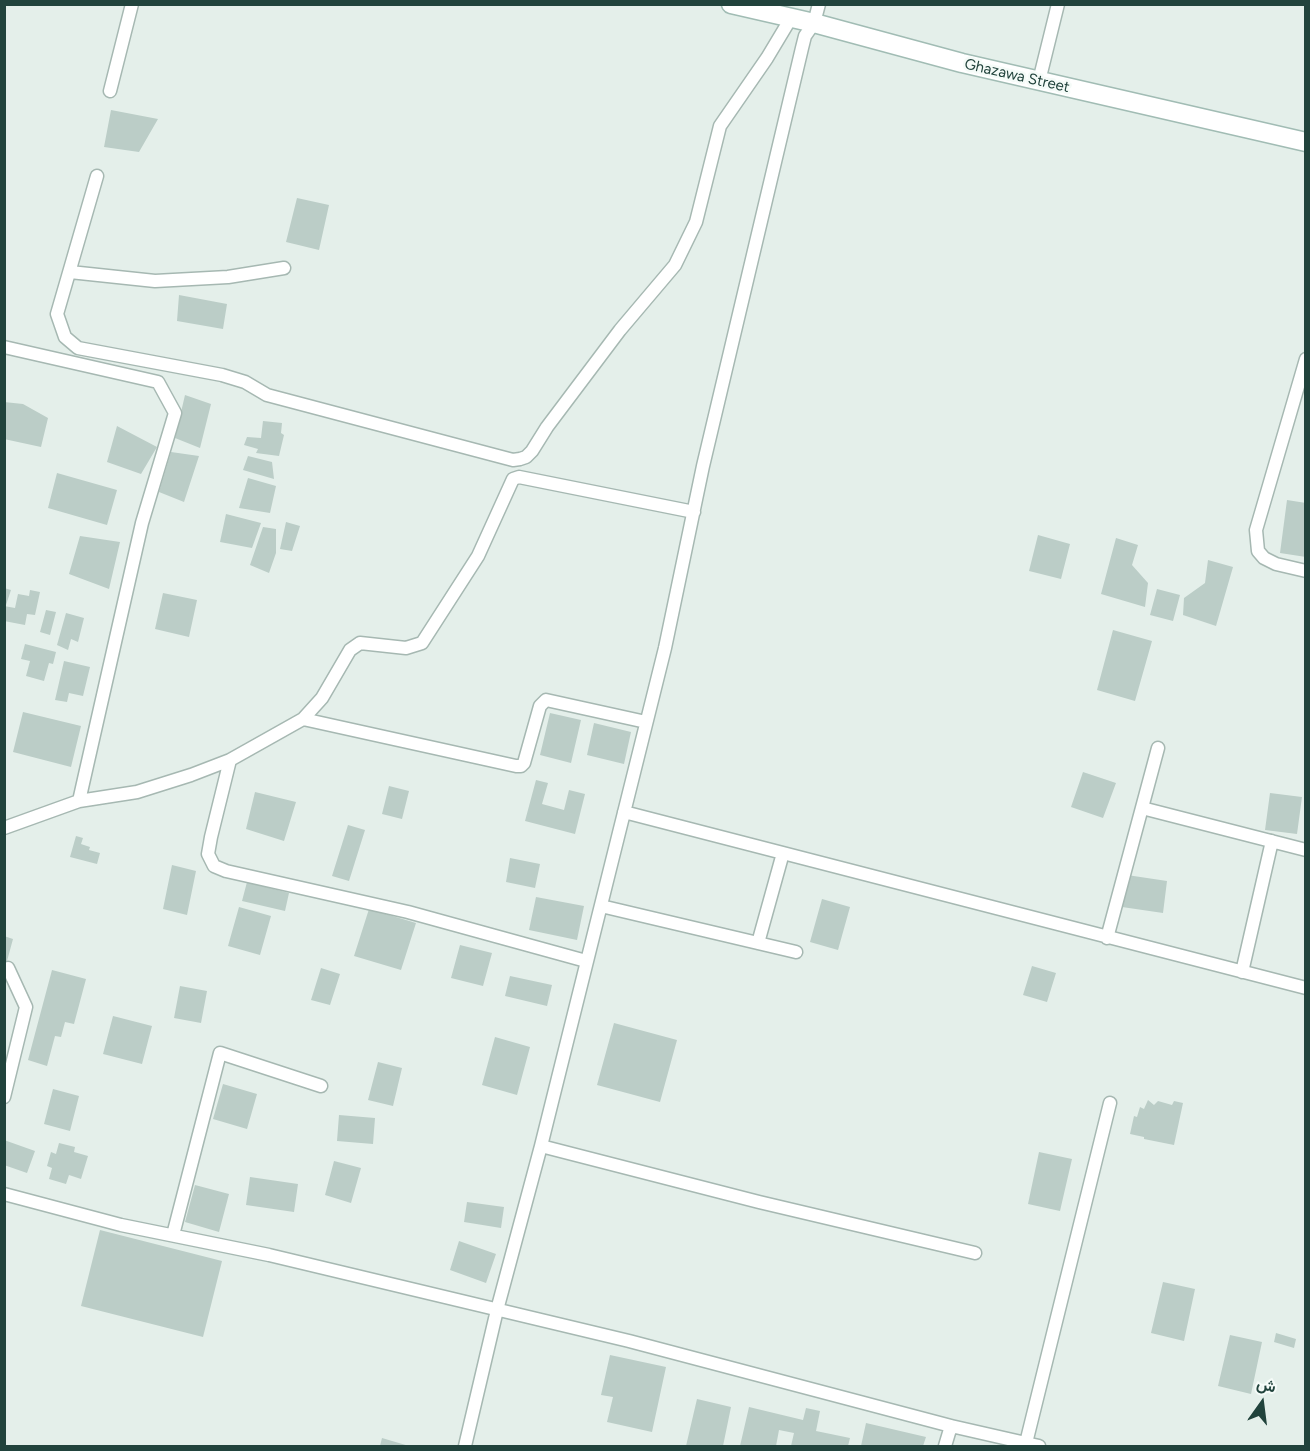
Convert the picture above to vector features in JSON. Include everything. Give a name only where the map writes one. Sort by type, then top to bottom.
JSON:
[{"type":"main road","name":"Ghazawa Street","points":[[731,4],[814,23],[962,63],[1305,142]]},
{"type":"street","points":[[110,91],[132,4]]},
{"type":"street","points":[[465,1446],[497,1310],[541,1146],[665,648],[703,466],[801,48],[814,23],[819,4]]},
{"type":"street","points":[[1039,81],[1058,4]]},
{"type":"street","points":[[97,176],[57,314],[65,336],[78,348],[222,375],[245,382],[267,395],[513,460],[520,459],[532,451],[547,427],[620,330],[675,264],[696,222],[720,126],[767,58],[791,18]]},
{"type":"street","points":[[70,272],[155,281],[228,277],[284,268]]},
{"type":"street","points":[[4,347],[158,382],[175,413],[142,523],[79,801]]},
{"type":"street","points":[[1305,359],[1256,530],[1258,551],[1264,558],[1276,564],[1305,571]]},
{"type":"street","points":[[4,828],[79,801],[137,792],[230,760],[303,719],[322,698],[350,650],[360,643],[406,648],[422,643],[478,556],[513,479],[519,477],[694,512]]},
{"type":"street","points":[[303,719],[516,766],[524,763],[540,706],[546,700],[646,722]]},
{"type":"street","points":[[1107,938],[1158,748]]},
{"type":"street","points":[[230,760],[208,854],[214,866],[226,871],[408,912],[586,961]]},
{"type":"street","points":[[1142,808],[1305,850]]},
{"type":"street","points":[[624,812],[1305,988]]},
{"type":"street","points":[[1242,972],[1272,841]]},
{"type":"street","points":[[758,943],[783,853]]},
{"type":"street","points":[[601,906],[796,952]]},
{"type":"street","points":[[4,1097],[26,1007],[8,968]]},
{"type":"street","points":[[173,1236],[220,1053],[321,1086]]},
{"type":"street","points":[[1026,1443],[1110,1103]]},
{"type":"street","points":[[541,1146],[759,1202],[975,1253]]},
{"type":"street","points":[[4,1194],[121,1225],[269,1255],[629,1341],[951,1426],[1039,1446]]},
{"type":"street","points":[[945,1446],[951,1426]]},
{"type":"building","points":[[111,110],[158,119],[139,152],[104,147]]},
{"type":"building","points":[[297,198],[329,205],[319,250],[286,242]]},
{"type":"building","points":[[179,295],[227,304],[223,329],[177,321]]},
{"type":"building","points":[[185,395],[211,404],[200,448],[175,438]]},
{"type":"building","points":[[4,402],[23,404],[48,418],[41,447],[4,439]]},
{"type":"building","points":[[263,421],[282,423],[281,433],[284,435],[279,456],[256,453],[258,449],[244,445],[247,437],[261,438]]},
{"type":"building","points":[[117,426],[157,447],[141,474],[107,462]]},
{"type":"building","points":[[171,452],[199,456],[184,502],[159,492]]},
{"type":"building","points":[[248,456],[272,462],[274,479],[243,470]]},
{"type":"building","points":[[57,473],[117,490],[107,525],[48,508]]},
{"type":"building","points":[[248,478],[276,486],[270,513],[239,508]]},
{"type":"building","points":[[1287,500],[1306,503],[1306,557],[1280,553]]},
{"type":"building","points":[[226,514],[261,523],[252,548],[220,542]]},
{"type":"building","points":[[286,522],[300,526],[292,551],[280,549]]},
{"type":"building","points":[[263,527],[276,529],[276,553],[269,573],[250,565]]},
{"type":"building","points":[[1038,535],[1070,544],[1061,579],[1029,571]]},
{"type":"building","points":[[80,536],[120,542],[109,589],[69,574]]},
{"type":"building","points":[[1116,538],[1138,545],[1132,565],[1148,583],[1145,607],[1101,594]]},
{"type":"building","points":[[1208,560],[1233,567],[1216,626],[1183,615],[1184,598],[1205,583]]},
{"type":"building","points":[[4,588],[11,590],[6,605],[4,604]]},
{"type":"building","points":[[1157,589],[1180,595],[1173,621],[1150,615]]},
{"type":"building","points":[[30,590],[40,592],[35,615],[27,614],[25,625],[4,621],[4,606],[15,608],[18,594],[29,596]]},
{"type":"building","points":[[163,593],[197,600],[189,637],[155,629]]},
{"type":"building","points":[[46,610],[56,612],[50,635],[40,632]]},
{"type":"building","points":[[66,613],[84,618],[78,642],[71,639],[68,650],[57,645]]},
{"type":"building","points":[[1113,630],[1152,641],[1135,701],[1097,690]]},
{"type":"building","points":[[25,644],[56,652],[53,664],[49,663],[44,681],[26,676],[30,661],[21,659]]},
{"type":"building","points":[[64,661],[90,667],[83,696],[69,693],[67,702],[55,700]]},
{"type":"building","points":[[23,712],[81,726],[71,767],[13,752]]},
{"type":"building","points":[[550,713],[581,720],[571,763],[540,755]]},
{"type":"building","points":[[594,723],[631,732],[624,764],[587,755]]},
{"type":"building","points":[[1083,772],[1116,783],[1103,818],[1071,807]]},
{"type":"building","points":[[536,780],[548,783],[542,804],[564,810],[569,790],[585,794],[575,834],[525,821]]},
{"type":"building","points":[[389,786],[409,791],[402,819],[382,814]]},
{"type":"building","points":[[255,792],[296,802],[284,841],[246,829]]},
{"type":"building","points":[[1270,793],[1302,797],[1297,834],[1265,830]]},
{"type":"building","points":[[348,825],[365,830],[349,881],[332,876]]},
{"type":"building","points":[[76,836],[83,838],[81,844],[90,847],[89,850],[100,853],[97,864],[70,857]]},
{"type":"building","points":[[510,858],[540,864],[535,888],[506,882]]},
{"type":"building","points":[[172,865],[196,871],[187,915],[163,909]]},
{"type":"building","points":[[1127,875],[1167,881],[1163,913],[1122,907]]},
{"type":"building","points":[[247,882],[289,893],[285,911],[242,901]]},
{"type":"building","points":[[536,897],[584,906],[577,940],[529,930]]},
{"type":"building","points":[[822,899],[850,907],[838,950],[810,942]]},
{"type":"building","points":[[239,907],[271,916],[260,955],[228,946]]},
{"type":"building","points":[[369,909],[416,923],[401,970],[354,956]]},
{"type":"building","points":[[4,936],[13,939],[7,961],[4,960]]},
{"type":"building","points":[[460,945],[492,953],[483,986],[451,978]]},
{"type":"building","points":[[1032,966],[1056,973],[1047,1002],[1023,995]]},
{"type":"building","points":[[321,968],[340,974],[330,1005],[311,1000]]},
{"type":"building","points":[[52,970],[86,979],[74,1024],[65,1022],[61,1037],[55,1036],[47,1066],[28,1060]]},
{"type":"building","points":[[510,976],[552,985],[547,1006],[505,996]]},
{"type":"building","points":[[180,986],[207,991],[201,1023],[174,1018]]},
{"type":"building","points":[[113,1016],[152,1026],[142,1064],[103,1054]]},
{"type":"building","points":[[614,1023],[677,1040],[660,1102],[597,1085]]},
{"type":"building","points":[[495,1037],[530,1047],[517,1095],[482,1085]]},
{"type":"building","points":[[378,1062],[402,1068],[393,1106],[368,1100]]},
{"type":"building","points":[[223,1084],[257,1094],[247,1129],[213,1119]]},
{"type":"building","points":[[53,1089],[79,1096],[70,1131],[44,1124]]},
{"type":"building","points":[[1148,1100],[1154,1105],[1158,1101],[1172,1105],[1174,1101],[1183,1103],[1174,1145],[1130,1134],[1134,1116],[1137,1117],[1140,1107],[1144,1109]]},
{"type":"building","points":[[339,1115],[375,1118],[373,1144],[337,1141]]},
{"type":"building","points":[[4,1140],[35,1151],[27,1173],[4,1165]]},
{"type":"building","points":[[59,1143],[75,1147],[74,1152],[88,1156],[81,1179],[69,1175],[66,1184],[49,1179],[52,1168],[47,1166],[51,1152],[56,1154]]},
{"type":"building","points":[[1039,1152],[1072,1159],[1060,1211],[1028,1204]]},
{"type":"building","points":[[334,1161],[361,1168],[351,1203],[325,1195]]},
{"type":"building","points":[[250,1177],[298,1184],[294,1212],[246,1205]]},
{"type":"building","points":[[195,1185],[229,1194],[219,1232],[185,1222]]},
{"type":"building","points":[[467,1202],[504,1207],[501,1228],[464,1222]]},
{"type":"building","points":[[100,1230],[222,1261],[203,1337],[81,1306]]},
{"type":"building","points":[[459,1241],[496,1254],[486,1283],[450,1270]]},
{"type":"building","points":[[1163,1282],[1195,1289],[1184,1341],[1151,1333]]},
{"type":"building","points":[[1276,1333],[1296,1339],[1294,1348],[1274,1342]]},
{"type":"building","points":[[1230,1335],[1262,1342],[1251,1394],[1218,1386]]},
{"type":"building","points":[[610,1355],[666,1367],[652,1432],[607,1422],[613,1397],[601,1395]]},
{"type":"building","points":[[697,1399],[731,1407],[723,1446],[686,1446]]},
{"type":"building","points":[[749,1407],[803,1420],[806,1408],[820,1411],[816,1431],[850,1438],[848,1446],[791,1446],[794,1433],[779,1430],[776,1446],[740,1446]]},
{"type":"building","points":[[866,1423],[926,1437],[923,1446],[861,1446]]},
{"type":"building","points":[[382,1438],[409,1446],[380,1446]]}]
